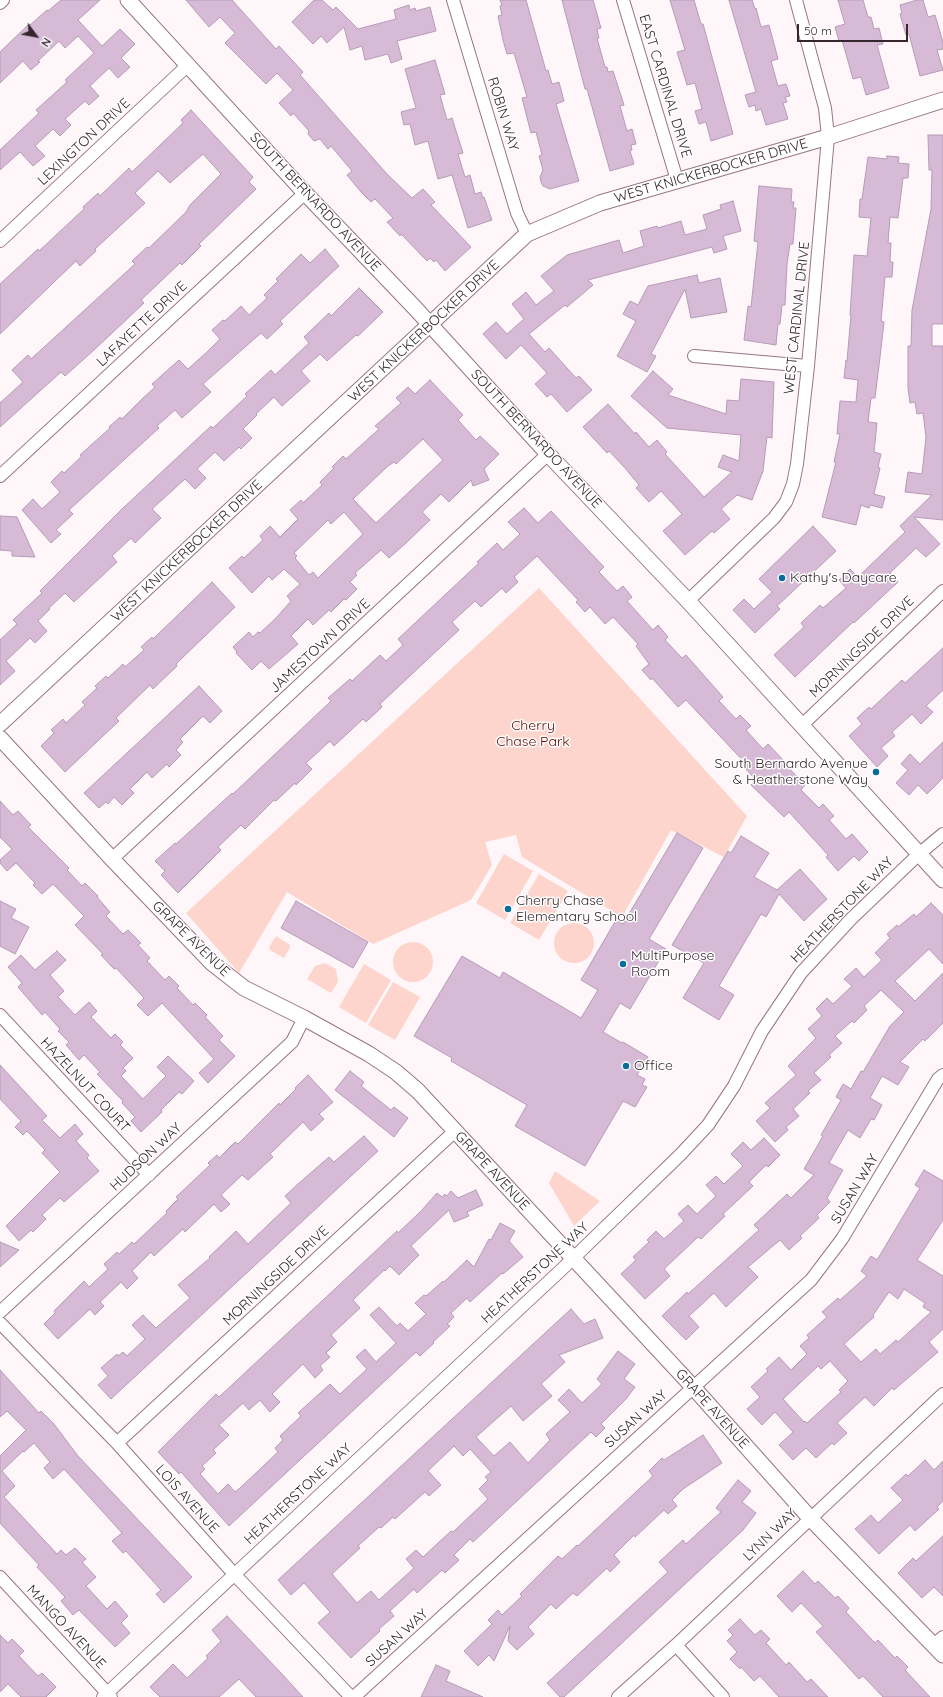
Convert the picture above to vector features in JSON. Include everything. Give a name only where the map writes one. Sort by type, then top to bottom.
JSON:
[{"type":"street","name":"SOUTH BERNARDO AVENUE","points":[[128,0],[548,454],[688,601],[943,880]]},
{"type":"street","name":"ROBIN WAY","points":[[453,0],[517,213],[527,234]]},
{"type":"street","name":"EAST CARDINAL DRIVE","points":[[623,0],[678,180]]},
{"type":"street","name":"WEST CARDINAL DRIVE","points":[[688,601],[774,518],[786,502],[793,484],[797,464],[808,366],[828,137],[826,110],[796,0]]},
{"type":"street","name":"LEXINGTON DRIVE","points":[[0,241],[188,64]]},
{"type":"street","name":"WEST KNICKERBOCKER DRIVE","points":[[0,724],[430,326],[527,234],[600,203],[828,137],[943,100]]},
{"type":"street","name":"LAFAYETTE DRIVE","points":[[0,476],[305,193]]},
{"type":"street","points":[[694,356],[808,366]]},
{"type":"street","name":"JAMESTOWN DRIVE","points":[[112,859],[548,454]]},
{"type":"street","name":"MORNINGSIDE DRIVE","points":[[801,726],[943,591]]},
{"type":"street","name":"GRAPE AVENUE","points":[[0,738],[112,859],[212,963],[244,988],[304,1018],[396,1072],[418,1091],[693,1387],[810,1518],[940,1645]]},
{"type":"street","name":"HEATHERSTONE WAY","points":[[107,1696],[234,1574],[574,1258],[680,1155],[708,1125],[734,1086],[762,1031],[801,973],[851,920],[919,854],[943,834]]},
{"type":"street","name":"HAZELNUT COURT","points":[[0,1015],[149,1175]]},
{"type":"street","name":"HUDSON WAY","points":[[0,1312],[292,1042],[304,1018]]},
{"type":"street","name":"SUSAN WAY","points":[[354,1697],[811,1280],[842,1239],[938,1079],[943,1075]]},
{"type":"street","name":"MORNINGSIDE DRIVE","points":[[117,1443],[455,1132]]},
{"type":"street","name":"LOIS AVENUE","points":[[0,1322],[117,1443],[234,1574],[351,1697]]},
{"type":"street","name":"LYNN WAY","points":[[618,1697],[676,1645],[943,1394]]},
{"type":"street","name":"MANGO AVENUE","points":[[0,1577],[107,1696]]},
{"type":"street","points":[[676,1645],[723,1697]]},
{"type":"green space","name":"Cherry Chase Park","points":[[539,588],[747,816],[724,857],[671,830],[622,917],[522,857],[516,835],[485,842],[492,865],[471,900],[373,944],[287,892],[239,973],[186,913]]},
{"type":"green space","points":[[504,854],[533,871],[505,920],[476,903]]},
{"type":"green space","points":[[539,874],[568,891],[539,940],[510,923]]},
{"type":"green space","points":[[570,923],[578,923],[585,926],[591,932],[594,943],[591,954],[585,960],[578,963],[570,963],[563,960],[557,954],[554,947],[554,939],[557,932],[563,926]]},
{"type":"green space","points":[[276,936],[290,945],[284,958],[270,950],[269,947]]},
{"type":"green space","points":[[409,942],[417,942],[424,945],[430,951],[433,962],[430,973],[424,979],[417,982],[409,982],[402,979],[396,973],[393,966],[393,958],[396,951],[402,945]]},
{"type":"green space","points":[[325,963],[336,969],[338,982],[331,993],[307,979],[315,966]]},
{"type":"green space","points":[[364,964],[391,980],[366,1023],[339,1007]]},
{"type":"green space","points":[[393,982],[420,997],[395,1040],[368,1025]]},
{"type":"green space","points":[[555,1171],[600,1201],[574,1226],[549,1183]]},
{"type":"building","points":[[61,0],[100,0],[78,20],[102,46],[120,29],[135,44],[121,58],[130,67],[118,78],[109,68],[90,86],[99,96],[89,105],[85,101],[65,119],[71,125],[60,136],[53,129],[35,146],[45,156],[33,166],[20,152],[0,170],[0,150],[39,113],[36,110],[67,82],[65,80],[94,53],[78,36],[65,48],[59,41],[38,61],[40,62],[31,70],[23,61],[0,83],[0,52],[29,24],[30,25]]},
{"type":"building","points":[[186,0],[232,0],[276,49],[279,46],[303,72],[300,75],[387,174],[412,198],[423,189],[435,202],[431,205],[471,247],[445,271],[436,260],[434,262],[430,258],[427,261],[387,222],[393,218],[375,199],[371,202],[361,192],[347,175],[352,171],[331,146],[328,149],[320,139],[314,141],[308,134],[309,131],[293,113],[291,116],[279,103],[293,90],[277,73],[266,84],[225,43],[235,33],[220,17],[209,27]]},
{"type":"building","points":[[314,0],[322,0],[333,10],[336,7],[358,29],[396,19],[394,10],[409,5],[410,10],[415,8],[416,11],[430,7],[436,31],[397,41],[402,59],[391,63],[388,54],[365,60],[362,46],[350,50],[344,27],[327,43],[321,36],[313,44],[292,22]]},
{"type":"building","points":[[500,0],[526,0],[546,71],[548,70],[552,84],[559,82],[564,101],[556,104],[579,181],[550,189],[543,186],[541,182],[540,177],[543,170],[539,156],[542,155],[536,132],[531,133],[522,98],[527,97],[514,53],[507,54],[503,40],[498,16],[502,15],[500,6],[502,5]]},
{"type":"building","points":[[562,0],[593,0],[601,28],[597,29],[599,38],[597,38],[605,67],[607,67],[608,72],[613,71],[624,105],[620,106],[627,131],[632,129],[636,144],[631,145],[632,150],[630,151],[634,164],[610,171],[587,89],[585,89]]},
{"type":"building","points":[[670,0],[694,0],[701,24],[703,24],[733,134],[711,141],[706,122],[699,124],[695,111],[702,109],[695,83],[687,85],[677,52],[685,50]]},
{"type":"building","points":[[729,0],[752,0],[755,9],[756,8],[761,27],[769,25],[778,59],[771,61],[778,86],[786,84],[790,96],[785,97],[787,102],[783,103],[788,119],[766,125],[761,109],[756,111],[755,105],[749,107],[745,95],[756,92]]},
{"type":"building","points":[[838,0],[863,0],[868,17],[871,17],[874,29],[879,28],[883,44],[877,45],[889,88],[866,95],[861,77],[853,79],[842,40],[839,41],[835,27],[845,24]]},
{"type":"building","points":[[917,0],[923,0],[928,17],[935,15],[943,42],[943,49],[937,50],[943,70],[920,76],[909,34],[906,35],[900,14],[902,13],[900,5]]},
{"type":"building","points":[[435,60],[445,94],[440,95],[447,120],[452,118],[463,153],[458,154],[465,177],[470,175],[475,194],[481,192],[492,220],[468,228],[452,175],[438,179],[428,141],[415,145],[410,124],[404,125],[401,112],[416,108],[405,69]]},
{"type":"building","points":[[191,110],[253,177],[249,182],[256,189],[199,244],[201,246],[182,265],[180,263],[141,300],[144,303],[94,350],[65,376],[61,372],[0,427],[0,403],[23,382],[12,370],[28,355],[31,359],[135,264],[132,261],[147,247],[149,248],[186,212],[190,205],[221,174],[203,154],[170,183],[158,171],[135,193],[145,203],[95,249],[96,251],[80,266],[76,261],[0,334],[0,284],[38,249],[39,251],[84,209],[83,207],[98,193],[100,196],[129,168],[132,172],[183,123],[181,120]]},
{"type":"building","points":[[928,135],[943,135],[943,324],[932,324],[932,346],[943,346],[943,520],[914,517],[940,544],[926,557],[916,548],[890,573],[898,582],[795,677],[774,655],[804,627],[801,623],[820,605],[823,608],[846,588],[839,580],[850,569],[858,577],[905,532],[900,526],[932,495],[905,492],[908,472],[922,474],[926,437],[923,413],[917,414],[915,402],[910,403],[908,388],[908,346],[911,346],[912,310],[931,209],[932,170],[929,170]]},
{"type":"building","points":[[887,156],[899,157],[898,163],[909,164],[908,178],[903,178],[898,218],[890,217],[888,243],[891,243],[890,262],[893,262],[892,277],[885,277],[881,321],[884,322],[880,357],[875,398],[871,398],[868,422],[877,423],[874,452],[881,454],[878,467],[880,468],[874,494],[885,497],[882,508],[870,505],[869,508],[861,505],[856,525],[822,517],[836,462],[834,462],[840,434],[837,434],[840,401],[856,402],[858,380],[844,378],[851,315],[854,255],[867,256],[871,218],[859,217],[860,199],[862,199],[868,157],[887,159]]},
{"type":"building","points":[[759,186],[792,189],[791,202],[794,202],[793,208],[796,208],[793,244],[790,244],[787,264],[785,305],[782,305],[776,345],[744,340],[748,306],[751,307],[758,242],[754,241]]},
{"type":"building","points":[[733,201],[741,231],[723,236],[727,249],[714,253],[712,247],[588,280],[593,285],[567,307],[565,305],[529,334],[545,352],[549,348],[576,378],[579,376],[592,390],[567,412],[551,394],[547,397],[535,384],[547,373],[521,345],[506,359],[483,334],[496,322],[507,334],[524,319],[512,304],[526,292],[536,305],[554,291],[541,276],[567,255],[619,240],[623,253],[644,246],[640,231],[657,226],[658,228],[681,221],[685,235],[707,229],[703,215],[721,209],[720,205]]},
{"type":"building","points":[[325,249],[339,266],[280,321],[283,324],[267,339],[261,333],[203,384],[211,392],[182,418],[175,410],[157,426],[159,428],[69,510],[73,514],[56,530],[61,534],[51,543],[22,510],[33,499],[42,509],[60,492],[51,482],[62,471],[64,473],[82,456],[80,455],[120,417],[122,419],[155,387],[152,384],[179,360],[188,369],[207,352],[220,339],[212,330],[223,320],[225,321],[241,306],[249,315],[267,298],[264,295],[278,281],[276,279],[301,254],[310,263]]},
{"type":"building","points":[[697,275],[699,283],[720,278],[727,312],[691,318],[685,289],[651,354],[656,356],[647,372],[617,356],[636,321],[623,314],[630,301],[638,305],[648,286]]},
{"type":"building","points":[[359,288],[383,312],[358,336],[356,335],[327,361],[320,354],[301,371],[310,381],[282,406],[274,397],[256,414],[257,415],[243,429],[252,438],[241,449],[239,447],[224,461],[215,452],[197,469],[206,478],[195,489],[185,479],[152,509],[161,518],[135,543],[131,538],[112,556],[117,562],[74,602],[65,593],[49,608],[50,609],[38,621],[47,631],[35,643],[30,638],[6,661],[15,671],[0,685],[0,640],[17,624],[13,620],[42,593],[40,591],[122,509],[211,426],[213,428],[247,396],[245,394],[271,370],[275,375],[309,343],[304,337],[329,313],[331,316]]},
{"type":"building","points":[[653,371],[673,389],[668,395],[726,414],[727,400],[739,401],[741,379],[774,382],[772,438],[767,437],[763,471],[752,500],[737,495],[721,509],[730,519],[714,533],[712,531],[685,555],[663,531],[682,514],[661,491],[649,502],[636,488],[639,485],[625,468],[609,451],[607,453],[583,427],[608,404],[649,447],[657,440],[667,452],[665,454],[704,497],[732,472],[718,467],[723,455],[739,461],[741,435],[667,428],[631,396]]},
{"type":"building","points":[[430,380],[463,415],[458,420],[476,440],[480,436],[499,454],[484,469],[489,480],[473,486],[471,480],[449,502],[441,494],[422,512],[430,520],[405,544],[389,558],[381,550],[355,573],[357,575],[350,582],[357,589],[346,600],[344,599],[331,612],[329,610],[313,625],[308,619],[291,636],[298,644],[269,669],[261,661],[252,670],[236,653],[237,652],[233,647],[249,632],[253,637],[258,632],[260,633],[276,618],[291,601],[287,596],[300,584],[284,569],[272,580],[269,576],[252,593],[229,568],[242,556],[244,558],[263,540],[260,536],[270,526],[280,537],[298,519],[290,510],[301,500],[303,503],[322,485],[320,482],[334,468],[332,467],[343,456],[346,459],[379,429],[375,426],[401,403],[396,398],[408,387],[415,394]],"holes":[[[423,439],[443,460],[376,523],[353,499],[388,466],[394,462],[396,464]],[[344,512],[363,534],[318,578],[313,572],[309,575],[295,558],[297,556],[294,553],[328,520],[331,524]]]},
{"type":"building","points":[[524,508],[538,523],[551,511],[604,567],[599,572],[617,591],[623,586],[632,597],[627,601],[653,630],[658,625],[668,637],[665,640],[682,658],[686,655],[723,697],[719,701],[736,719],[740,715],[751,726],[746,730],[763,749],[768,744],[785,762],[784,763],[805,785],[801,790],[819,808],[823,804],[834,816],[829,820],[846,839],[852,834],[868,852],[859,861],[854,856],[838,871],[826,857],[828,855],[789,812],[784,817],[751,785],[756,780],[744,767],[747,765],[686,700],[678,707],[652,678],[651,680],[642,670],[649,664],[636,646],[638,644],[613,617],[605,624],[590,607],[585,612],[576,602],[578,600],[537,556],[514,577],[518,582],[506,593],[502,588],[481,607],[475,601],[452,622],[459,630],[380,704],[382,707],[366,722],[363,719],[334,746],[330,741],[306,763],[312,769],[296,785],[295,783],[276,801],[274,800],[245,829],[241,825],[218,847],[221,850],[178,893],[161,875],[165,871],[155,861],[232,793],[233,794],[331,701],[328,698],[350,679],[352,681],[380,655],[386,661],[403,645],[398,639],[479,563],[477,562],[497,543],[503,550],[520,534],[508,522]]},
{"type":"building","points":[[0,516],[17,517],[35,557],[12,556],[12,551],[0,550]]},
{"type":"building","points":[[813,526],[836,551],[777,606],[780,609],[755,633],[733,610],[744,599],[754,609],[772,592],[759,579]]},
{"type":"building","points":[[212,582],[235,607],[176,664],[177,666],[153,689],[150,685],[116,718],[119,721],[65,772],[41,746],[54,733],[51,730],[63,719],[66,723],[85,705],[82,702],[97,688],[95,686],[106,676],[108,678],[123,664],[125,667],[144,650],[141,647],[152,637],[153,639]]},
{"type":"building","points":[[943,648],[943,690],[926,706],[933,712],[921,724],[912,714],[892,732],[895,736],[881,748],[888,756],[877,767],[849,736],[862,724],[857,718],[869,707],[871,709],[902,680],[905,683]]},
{"type":"building","points":[[199,686],[222,711],[210,723],[203,716],[180,739],[183,742],[176,750],[181,755],[169,767],[167,764],[152,778],[147,772],[130,789],[134,793],[122,805],[114,797],[108,804],[106,802],[99,808],[84,793]]},
{"type":"building","points":[[943,742],[943,778],[927,794],[918,785],[909,795],[896,783],[908,770],[901,764],[910,754],[920,764]]},
{"type":"building","points":[[0,801],[13,815],[18,811],[31,825],[28,827],[69,868],[67,870],[82,886],[85,883],[98,896],[97,897],[110,912],[106,916],[123,934],[128,930],[141,943],[138,945],[150,958],[147,961],[165,980],[169,976],[179,986],[177,988],[193,1005],[195,1003],[207,1015],[205,1017],[223,1036],[219,1040],[235,1056],[208,1083],[199,1073],[214,1059],[162,1003],[148,1016],[137,1005],[144,998],[116,968],[114,969],[101,955],[103,954],[75,925],[84,916],[53,884],[42,894],[33,885],[35,883],[16,863],[7,871],[0,863],[0,860],[12,849],[0,837]]},
{"type":"building","points":[[677,833],[703,848],[649,939],[666,949],[630,1009],[620,1003],[603,1032],[648,1057],[637,1075],[645,1079],[642,1085],[647,1087],[635,1107],[623,1101],[585,1166],[515,1126],[527,1105],[451,1061],[452,1058],[414,1036],[462,956],[500,978],[503,972],[581,1018],[598,990],[581,980],[616,920],[623,924]]},
{"type":"building","points":[[741,836],[769,853],[754,877],[777,890],[800,869],[827,899],[804,921],[779,894],[766,917],[761,914],[719,986],[734,995],[719,1020],[683,998],[704,963],[672,945],[728,851],[731,853]]},
{"type":"building","points":[[0,901],[16,909],[11,918],[29,927],[15,954],[0,946]]},
{"type":"building","points":[[296,901],[368,942],[353,968],[281,928]]},
{"type":"building","points":[[931,903],[943,915],[943,964],[929,949],[895,981],[915,1001],[943,973],[943,1023],[925,1041],[923,1039],[900,1062],[909,1067],[898,1085],[882,1076],[870,1098],[882,1105],[874,1120],[871,1119],[860,1138],[848,1130],[829,1163],[843,1170],[827,1198],[830,1202],[817,1215],[819,1218],[800,1236],[802,1238],[789,1250],[780,1240],[748,1267],[758,1277],[726,1307],[714,1293],[689,1316],[699,1327],[686,1340],[662,1316],[687,1292],[688,1294],[759,1230],[754,1225],[787,1194],[791,1198],[814,1175],[804,1169],[841,1100],[836,1097],[843,1084],[851,1089],[861,1071],[863,1072],[890,1026],[904,1012],[881,990],[864,1006],[867,1010],[854,1023],[852,1021],[835,1036],[842,1043],[829,1055],[831,1057],[814,1073],[821,1080],[808,1091],[810,1093],[793,1109],[799,1116],[786,1127],[788,1130],[775,1142],[756,1121],[770,1108],[765,1103],[796,1075],[788,1066],[816,1038],[808,1029],[822,1016],[816,1009],[827,998],[833,1004],[852,986],[844,979],[856,968],[864,977],[882,960],[875,953],[890,938],[887,934],[897,925],[898,927],[914,914],[916,917]]},
{"type":"building","points":[[57,951],[66,960],[50,975],[64,991],[58,997],[75,1015],[89,1002],[97,1011],[91,1017],[111,1038],[115,1034],[123,1042],[120,1045],[133,1058],[123,1068],[126,1071],[121,1076],[143,1099],[166,1076],[157,1067],[168,1056],[194,1081],[182,1094],[179,1092],[161,1110],[162,1112],[141,1132],[131,1121],[135,1117],[122,1103],[123,1101],[97,1074],[100,1072],[84,1055],[79,1060],[66,1045],[69,1042],[58,1031],[60,1029],[45,1012],[42,1015],[18,987],[22,983],[8,967],[21,955],[35,970]]},
{"type":"building","points":[[0,1065],[47,1116],[42,1120],[60,1138],[75,1124],[83,1134],[76,1141],[89,1155],[87,1158],[99,1171],[64,1202],[60,1198],[42,1215],[46,1219],[33,1232],[31,1230],[19,1241],[6,1226],[60,1172],[42,1153],[45,1150],[27,1131],[23,1135],[15,1127],[21,1121],[0,1099]]},
{"type":"building","points":[[350,1071],[364,1082],[361,1086],[391,1110],[394,1107],[408,1118],[394,1137],[335,1090]]},
{"type":"building","points":[[308,1075],[333,1102],[319,1114],[324,1119],[311,1131],[303,1122],[270,1154],[273,1157],[248,1180],[242,1175],[221,1195],[230,1204],[221,1212],[214,1204],[185,1232],[183,1229],[154,1256],[151,1252],[132,1271],[138,1278],[127,1289],[121,1282],[100,1302],[104,1306],[95,1315],[90,1309],[58,1339],[44,1324],[55,1313],[54,1311],[84,1281],[89,1287],[108,1269],[104,1264],[117,1252],[119,1254],[132,1242],[134,1244],[167,1213],[166,1211],[178,1199],[176,1197],[210,1165],[208,1163],[217,1155],[219,1158],[235,1142],[238,1144],[279,1103],[280,1105]]},
{"type":"building","points":[[364,1136],[378,1151],[111,1399],[98,1385],[108,1376],[101,1368],[117,1354],[118,1356],[123,1352],[127,1356],[145,1339],[132,1325],[143,1315],[156,1328],[190,1298],[178,1285],[210,1258],[209,1257],[236,1231],[248,1244],[291,1203],[285,1196],[329,1157],[334,1162]]},
{"type":"building","points":[[764,1138],[780,1155],[768,1167],[766,1165],[749,1182],[753,1186],[723,1214],[725,1216],[701,1239],[698,1237],[664,1269],[670,1276],[645,1299],[621,1274],[636,1260],[633,1257],[649,1242],[647,1240],[656,1231],[664,1239],[684,1221],[678,1214],[688,1205],[697,1214],[716,1196],[706,1185],[716,1176],[724,1184],[743,1166],[731,1154],[743,1142],[751,1150]]},
{"type":"building","points":[[924,1170],[943,1181],[943,1220],[917,1260],[943,1276],[943,1329],[929,1342],[938,1352],[894,1390],[892,1388],[874,1406],[865,1397],[837,1423],[847,1433],[834,1445],[832,1443],[816,1458],[806,1448],[793,1460],[779,1445],[793,1432],[775,1412],[762,1425],[747,1409],[760,1397],[751,1387],[768,1371],[766,1369],[779,1357],[791,1370],[807,1354],[800,1346],[809,1338],[807,1335],[827,1317],[822,1312],[838,1298],[840,1300],[867,1276],[861,1271],[871,1256],[877,1260],[920,1188],[915,1185]],"holes":[[[904,1289],[925,1303],[923,1307],[931,1312],[898,1342],[896,1340],[880,1354],[876,1349],[861,1362],[844,1344],[874,1317],[873,1315],[889,1292],[898,1299]],[[830,1361],[848,1381],[839,1390],[841,1392],[807,1423],[805,1421],[804,1422],[783,1399],[818,1366],[821,1369]]]},
{"type":"building","points":[[476,1190],[483,1205],[467,1212],[469,1216],[454,1222],[449,1210],[411,1246],[419,1255],[399,1275],[390,1266],[353,1300],[360,1308],[331,1335],[337,1342],[326,1353],[330,1357],[320,1366],[323,1370],[315,1378],[303,1364],[272,1394],[280,1402],[270,1412],[260,1400],[249,1410],[243,1403],[219,1425],[229,1435],[213,1450],[216,1453],[202,1466],[205,1469],[200,1474],[218,1494],[228,1484],[235,1492],[240,1488],[278,1452],[275,1448],[283,1440],[280,1436],[301,1416],[298,1413],[330,1384],[340,1394],[367,1369],[356,1357],[365,1349],[376,1362],[396,1343],[370,1315],[379,1307],[397,1326],[400,1323],[408,1331],[426,1314],[415,1303],[424,1295],[426,1296],[443,1281],[444,1282],[467,1260],[474,1267],[489,1239],[491,1240],[500,1223],[515,1231],[509,1241],[523,1257],[503,1274],[502,1273],[470,1302],[467,1298],[451,1313],[454,1317],[447,1324],[450,1326],[433,1342],[434,1343],[420,1356],[416,1352],[229,1526],[181,1472],[179,1474],[158,1452],[216,1394],[219,1397],[397,1231],[398,1233],[437,1193],[442,1197],[445,1194],[447,1196],[451,1191],[458,1198]]},
{"type":"building","points":[[0,1242],[19,1250],[0,1267]]},
{"type":"building","points":[[571,1309],[584,1324],[595,1319],[603,1338],[559,1355],[565,1362],[541,1384],[552,1396],[523,1421],[511,1406],[476,1437],[494,1456],[510,1442],[528,1463],[550,1440],[546,1434],[570,1412],[558,1400],[569,1389],[582,1403],[602,1384],[597,1379],[618,1351],[635,1364],[624,1379],[635,1387],[626,1399],[601,1424],[605,1428],[596,1437],[591,1432],[473,1542],[470,1539],[454,1555],[459,1560],[445,1573],[442,1570],[417,1593],[414,1589],[390,1611],[394,1616],[351,1658],[318,1623],[330,1612],[304,1583],[291,1595],[278,1580]],"holes":[[[454,1446],[463,1456],[470,1449],[491,1472],[485,1477],[488,1480],[479,1489],[488,1499],[453,1532],[451,1531],[423,1557],[416,1550],[406,1559],[414,1568],[379,1600],[371,1591],[357,1603],[332,1574],[360,1548],[358,1546],[379,1527],[381,1528],[393,1517],[395,1519],[425,1492],[429,1496],[441,1485],[428,1471]]]},
{"type":"building","points":[[0,1370],[39,1413],[41,1411],[54,1424],[78,1456],[192,1577],[164,1603],[156,1594],[161,1590],[126,1551],[123,1553],[112,1541],[122,1533],[64,1469],[53,1479],[44,1468],[50,1462],[34,1443],[24,1452],[23,1451],[2,1471],[15,1486],[4,1497],[57,1554],[61,1550],[66,1555],[75,1548],[86,1559],[82,1562],[96,1577],[86,1586],[107,1609],[115,1601],[128,1616],[121,1623],[130,1633],[115,1647],[79,1610],[73,1615],[61,1601],[65,1597],[37,1567],[39,1565],[0,1523],[0,1456],[26,1430],[7,1411],[0,1417]]},
{"type":"building","points":[[703,1435],[722,1463],[683,1489],[672,1500],[677,1506],[668,1514],[664,1510],[635,1537],[634,1535],[614,1555],[620,1562],[610,1572],[607,1568],[577,1596],[573,1593],[556,1609],[551,1604],[528,1627],[534,1634],[517,1650],[508,1641],[510,1626],[494,1661],[489,1655],[478,1666],[464,1651],[492,1624],[488,1620],[498,1610],[502,1615],[522,1596],[520,1594],[558,1556],[562,1559],[577,1545],[578,1546],[653,1476],[649,1471],[662,1458],[664,1460]]},
{"type":"building","points":[[925,1460],[934,1470],[943,1461],[943,1501],[937,1507],[939,1509],[915,1531],[910,1525],[879,1554],[855,1529],[871,1515],[878,1523],[903,1500],[891,1488],[906,1474],[908,1476]]},
{"type":"building","points":[[738,1480],[751,1491],[742,1502],[756,1513],[743,1530],[564,1697],[560,1697],[547,1683],[668,1572],[659,1562],[683,1540],[686,1544],[721,1512],[716,1508]]},
{"type":"building","points":[[943,1536],[943,1596],[934,1587],[922,1598],[898,1573],[913,1558],[916,1561]]},
{"type":"building","points":[[803,1571],[815,1584],[818,1581],[835,1598],[838,1596],[849,1608],[846,1612],[875,1643],[878,1640],[895,1658],[897,1656],[908,1667],[905,1670],[930,1697],[883,1697],[863,1676],[859,1679],[816,1632],[823,1626],[801,1603],[792,1612],[777,1596]]},
{"type":"building","points":[[227,1616],[303,1697],[256,1697],[239,1679],[219,1697],[160,1697],[150,1687],[173,1664],[187,1678],[208,1658],[206,1656],[221,1641],[212,1630]]},
{"type":"building","points":[[740,1619],[755,1635],[761,1630],[770,1639],[766,1643],[786,1665],[789,1662],[807,1682],[811,1679],[828,1697],[779,1697],[760,1676],[754,1681],[741,1667],[740,1669],[730,1659],[737,1652],[727,1641],[733,1635],[728,1630]]},
{"type":"building","points":[[0,1635],[8,1643],[12,1639],[24,1651],[19,1656],[38,1676],[42,1673],[56,1687],[46,1697],[21,1697],[8,1684],[0,1692]]},
{"type":"building","points":[[436,1665],[450,1671],[446,1681],[483,1697],[421,1697]]},
{"type":"place","name":"Kathy's Daycare","points":[[782,578]]},
{"type":"place","name":"South Bernardo Avenue & Heatherstone Way","points":[[876,772]]},
{"type":"place","name":"Cherry Chase Elementary School","points":[[508,909]]},
{"type":"place","name":"MultiPurpose Room","points":[[623,964]]},
{"type":"place","name":"Office","points":[[626,1066]]}]
